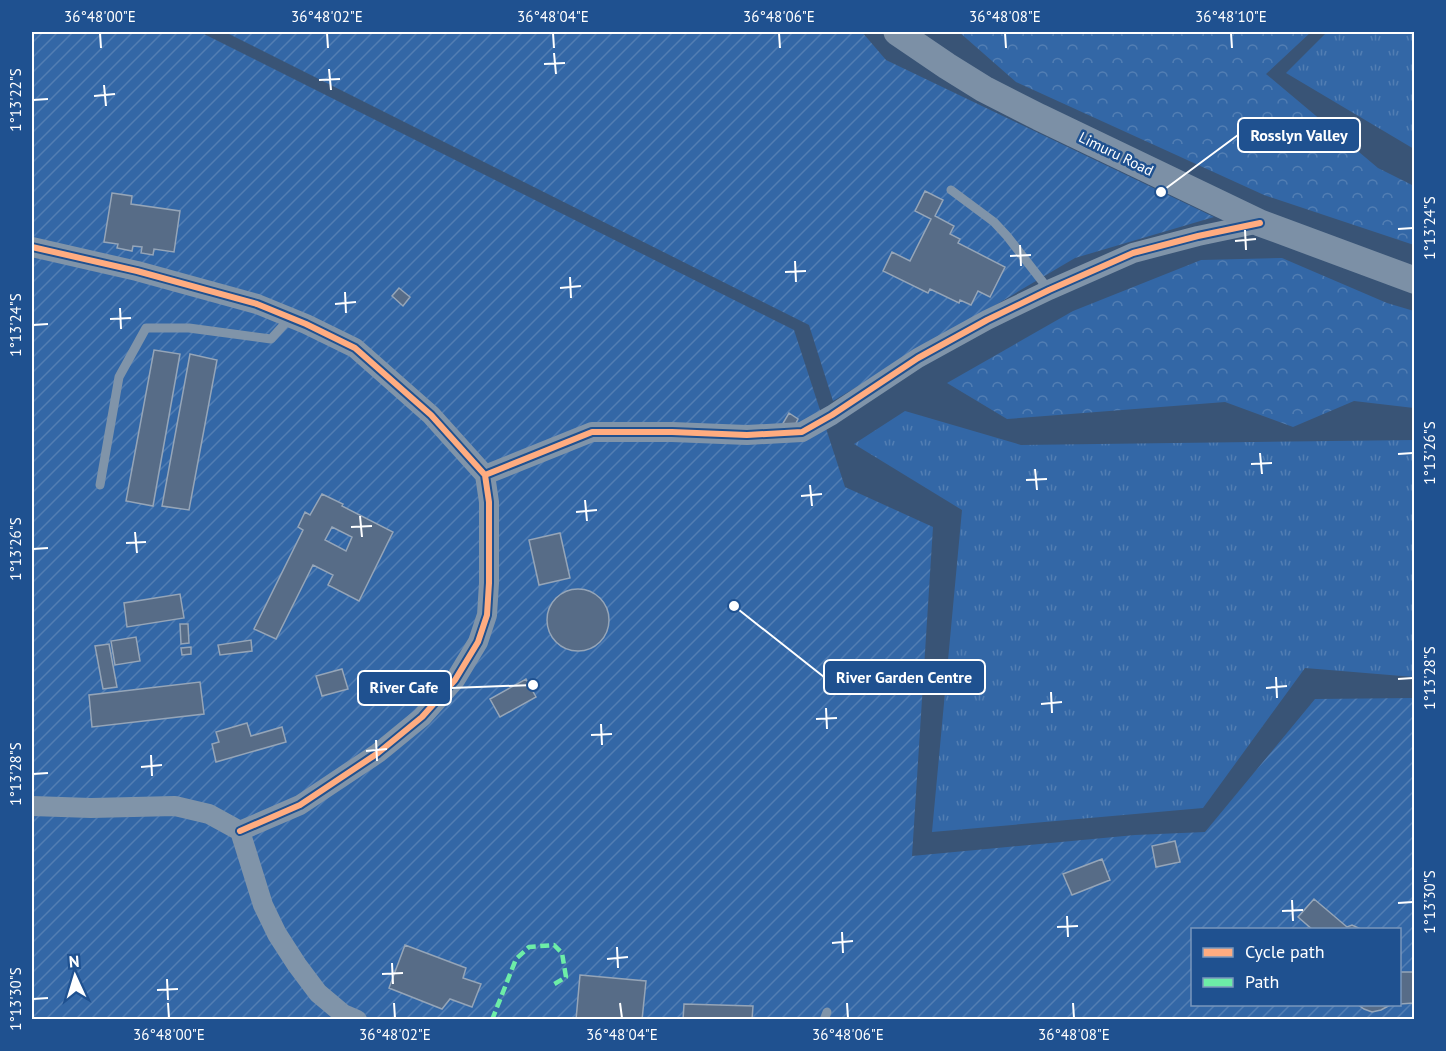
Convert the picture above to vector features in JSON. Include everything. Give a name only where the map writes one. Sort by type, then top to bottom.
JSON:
[{"type":"main road","name":"Limuru Road","points":[[897,32],[947,66],[1039,117],[1260,223],[1414,280]]},
{"type":"street","points":[[485,475],[592,432],[747,435],[802,432],[832,415],[918,358],[987,320],[1049,290],[1133,253],[1260,223]]},
{"type":"street","points":[[32,247],[126,268],[256,304],[306,324],[355,348],[431,415],[485,475],[489,502],[487,615],[478,642],[454,680],[422,717],[378,753],[300,805],[240,831]]},
{"type":"street","points":[[32,806],[91,808],[175,806],[209,814],[240,831],[263,905],[277,934],[318,993],[343,1014],[357,1020]]},
{"type":"lane","points":[[951,190],[994,222],[1049,290]]},
{"type":"lane","points":[[100,484],[119,377],[146,328],[189,328],[271,339],[290,318]]},
{"type":"green space","points":[[32,32],[200,32],[794,330],[845,487],[933,527],[912,856],[1135,835],[1205,832],[1315,699],[1414,698],[1414,1019],[32,1019]]},
{"type":"green space","points":[[225,32],[862,32],[886,60],[1214,217],[1075,258],[833,401],[809,325]]},
{"type":"green space","points":[[959,32],[1311,32],[1266,74],[1378,168],[1414,186],[1414,245],[1264,195],[1016,82]]},
{"type":"green space","points":[[1327,32],[1414,32],[1414,149],[1286,73]]},
{"type":"green space","points":[[1282,258],[1387,303],[1414,311],[1414,408],[1354,401],[1293,427],[1225,402],[1007,419],[947,383],[1073,311],[1201,260]]},
{"type":"green space","points":[[905,411],[1021,445],[1414,440],[1414,677],[1305,668],[1203,808],[932,832],[962,510],[854,444]]},
{"type":"building","points":[[925,191],[943,200],[935,216],[954,226],[950,234],[960,239],[958,243],[1005,267],[990,297],[978,291],[971,305],[960,300],[959,303],[930,289],[928,293],[883,271],[892,252],[910,261],[931,219],[915,211]]},
{"type":"building","points":[[112,193],[132,196],[131,204],[180,211],[174,252],[154,249],[153,255],[141,253],[142,247],[133,246],[132,251],[117,248],[118,244],[104,242]]},
{"type":"building","points":[[399,288],[410,297],[403,306],[392,296]]},
{"type":"building","points":[[154,350],[180,354],[153,506],[126,501]]},
{"type":"building","points":[[190,354],[217,360],[189,510],[162,506]]},
{"type":"building","points":[[789,413],[798,419],[792,431],[782,425]]},
{"type":"building","points":[[322,494],[393,532],[359,601],[328,585],[333,575],[313,565],[276,639],[254,629],[303,530],[298,527],[305,512],[310,515]],"holes":[[[332,527],[352,537],[346,551],[325,540]]]},
{"type":"building","points":[[560,533],[570,578],[539,585],[529,540]]},
{"type":"building","points":[[578,589],[590,591],[600,598],[607,608],[609,620],[607,632],[600,642],[590,649],[578,651],[566,649],[556,642],[549,632],[547,620],[549,608],[556,598],[566,591]]},
{"type":"building","points":[[180,594],[184,618],[127,627],[124,603]]},
{"type":"building","points":[[180,624],[188,624],[189,643],[181,644]]},
{"type":"building","points":[[136,637],[140,661],[115,665],[111,641]]},
{"type":"building","points":[[251,640],[252,651],[220,655],[218,645]]},
{"type":"building","points":[[109,644],[117,687],[103,689],[95,646]]},
{"type":"building","points":[[191,647],[191,654],[182,655],[181,648]]},
{"type":"building","points":[[342,669],[348,689],[322,696],[316,676]]},
{"type":"building","points":[[526,679],[536,697],[500,717],[490,699]]},
{"type":"building","points":[[200,682],[204,714],[92,727],[89,695]]},
{"type":"building","points":[[247,723],[251,736],[282,727],[286,742],[216,762],[212,744],[219,742],[216,732]]},
{"type":"building","points":[[1175,841],[1180,862],[1156,867],[1152,846]]},
{"type":"building","points":[[1102,859],[1110,880],[1072,895],[1063,874]]},
{"type":"building","points":[[1314,899],[1347,927],[1352,925],[1359,928],[1311,928],[1298,917]]},
{"type":"building","points":[[405,945],[466,968],[463,978],[481,984],[472,1007],[450,999],[442,1009],[389,988]]},
{"type":"building","points":[[1401,972],[1414,972],[1414,1003],[1401,1004]]},
{"type":"building","points":[[580,975],[646,981],[642,1020],[576,1020]]},
{"type":"building","points":[[684,1004],[753,1006],[752,1020],[683,1020]]},
{"type":"building","points":[[1360,1006],[1388,1006],[1372,1012]]},
{"type":"marked path","points":[[492,1020],[516,959],[529,947],[554,945],[562,953],[566,977],[551,986]]},
{"type":"cycle path","points":[[240,831],[300,805],[378,753],[422,717],[455,680],[478,642],[487,615],[489,502],[485,475],[592,432],[747,435],[802,432],[832,415],[918,358],[987,320],[1049,290],[1133,253],[1260,223]]},
{"type":"cycle path","points":[[32,247],[137,271],[257,304],[306,324],[355,348],[431,415],[485,475]]},
{"type":"place","name":"Rosslyn Valley","points":[[1161,192]]},
{"type":"place","name":"River Garden Centre","points":[[734,606]]},
{"type":"place","name":"River Cafe","points":[[533,685]]}]
